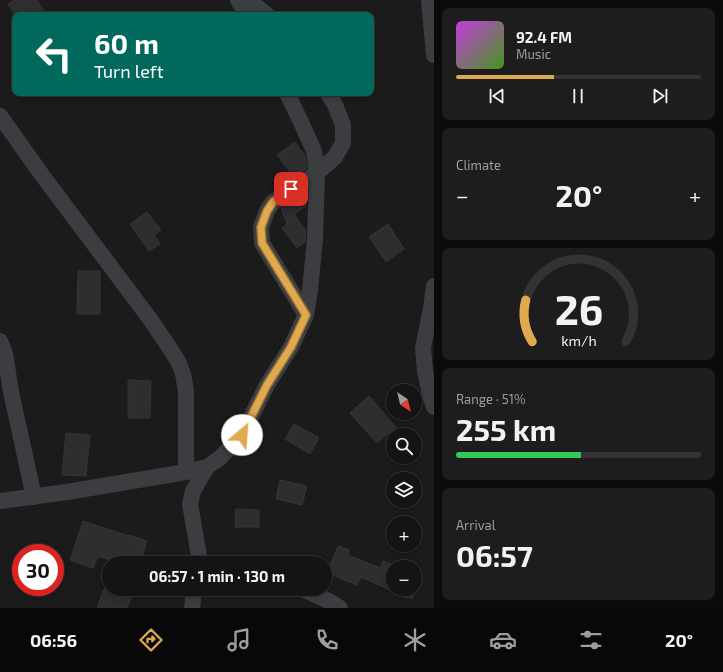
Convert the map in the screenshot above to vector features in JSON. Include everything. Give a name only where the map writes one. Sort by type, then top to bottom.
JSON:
[{"type":"street","points":[[238,0],[244,12]]},
{"type":"street","points":[[250,0],[264,12]]},
{"type":"street","points":[[429,0],[433,18],[434,54]]},
{"type":"street","points":[[200,556],[190,504],[193,492],[208,467],[220,458],[242,435],[267,385],[291,347],[306,315],[315,239],[317,173],[314,151],[288,96]]},
{"type":"street","points":[[306,315],[262,243],[261,227],[267,211],[273,202],[317,173],[335,157],[343,142],[343,125],[330,96]]},
{"type":"street","points":[[0,116],[42,175],[150,319],[178,361],[183,374],[186,390],[186,472]]},
{"type":"street","points":[[434,286],[423,348],[425,371],[434,408]]},
{"type":"street","points":[[0,341],[5,353],[11,392],[34,497]]},
{"type":"street","points":[[0,500],[34,497],[208,467]]},
{"type":"street","points":[[192,608],[193,596]]},
{"type":"street","points":[[318,596],[340,608]]},
{"type":"building","points":[[15,0],[37,0],[44,12],[13,12],[8,4]]},
{"type":"building","points":[[295,142],[305,156],[307,168],[294,177],[277,155]]},
{"type":"building","points":[[307,191],[306,206],[294,214],[306,231],[305,242],[297,248],[282,228],[287,224],[281,208]]},
{"type":"building","points":[[147,212],[161,230],[154,235],[160,244],[149,251],[130,224]]},
{"type":"building","points":[[388,224],[404,249],[386,262],[369,237]]},
{"type":"building","points":[[78,271],[100,271],[100,314],[77,314]]},
{"type":"building","points":[[128,380],[151,381],[150,418],[128,418]]},
{"type":"building","points":[[369,396],[386,416],[386,420],[390,420],[396,427],[386,428],[386,435],[377,443],[350,413]]},
{"type":"building","points":[[294,424],[319,438],[310,454],[285,439]]},
{"type":"building","points":[[66,433],[90,435],[86,476],[62,475]]},
{"type":"building","points":[[280,480],[307,486],[302,505],[276,499]]},
{"type":"building","points":[[236,509],[259,510],[259,527],[235,527]]},
{"type":"building","points":[[83,521],[147,541],[142,556],[102,556],[102,557],[98,556],[93,568],[70,560]]},
{"type":"building","points":[[338,546],[349,550],[348,555],[380,568],[383,561],[386,562],[386,588],[361,577],[357,585],[332,575],[332,561]]},
{"type":"building","points":[[102,594],[102,596],[132,596],[127,608],[97,608]]},
{"type":"building","points":[[400,596],[413,596],[412,599]]},
{"type":"route","points":[[242,435],[267,385],[291,347],[306,315],[262,243],[261,227],[267,211],[273,202],[291,189]]}]
